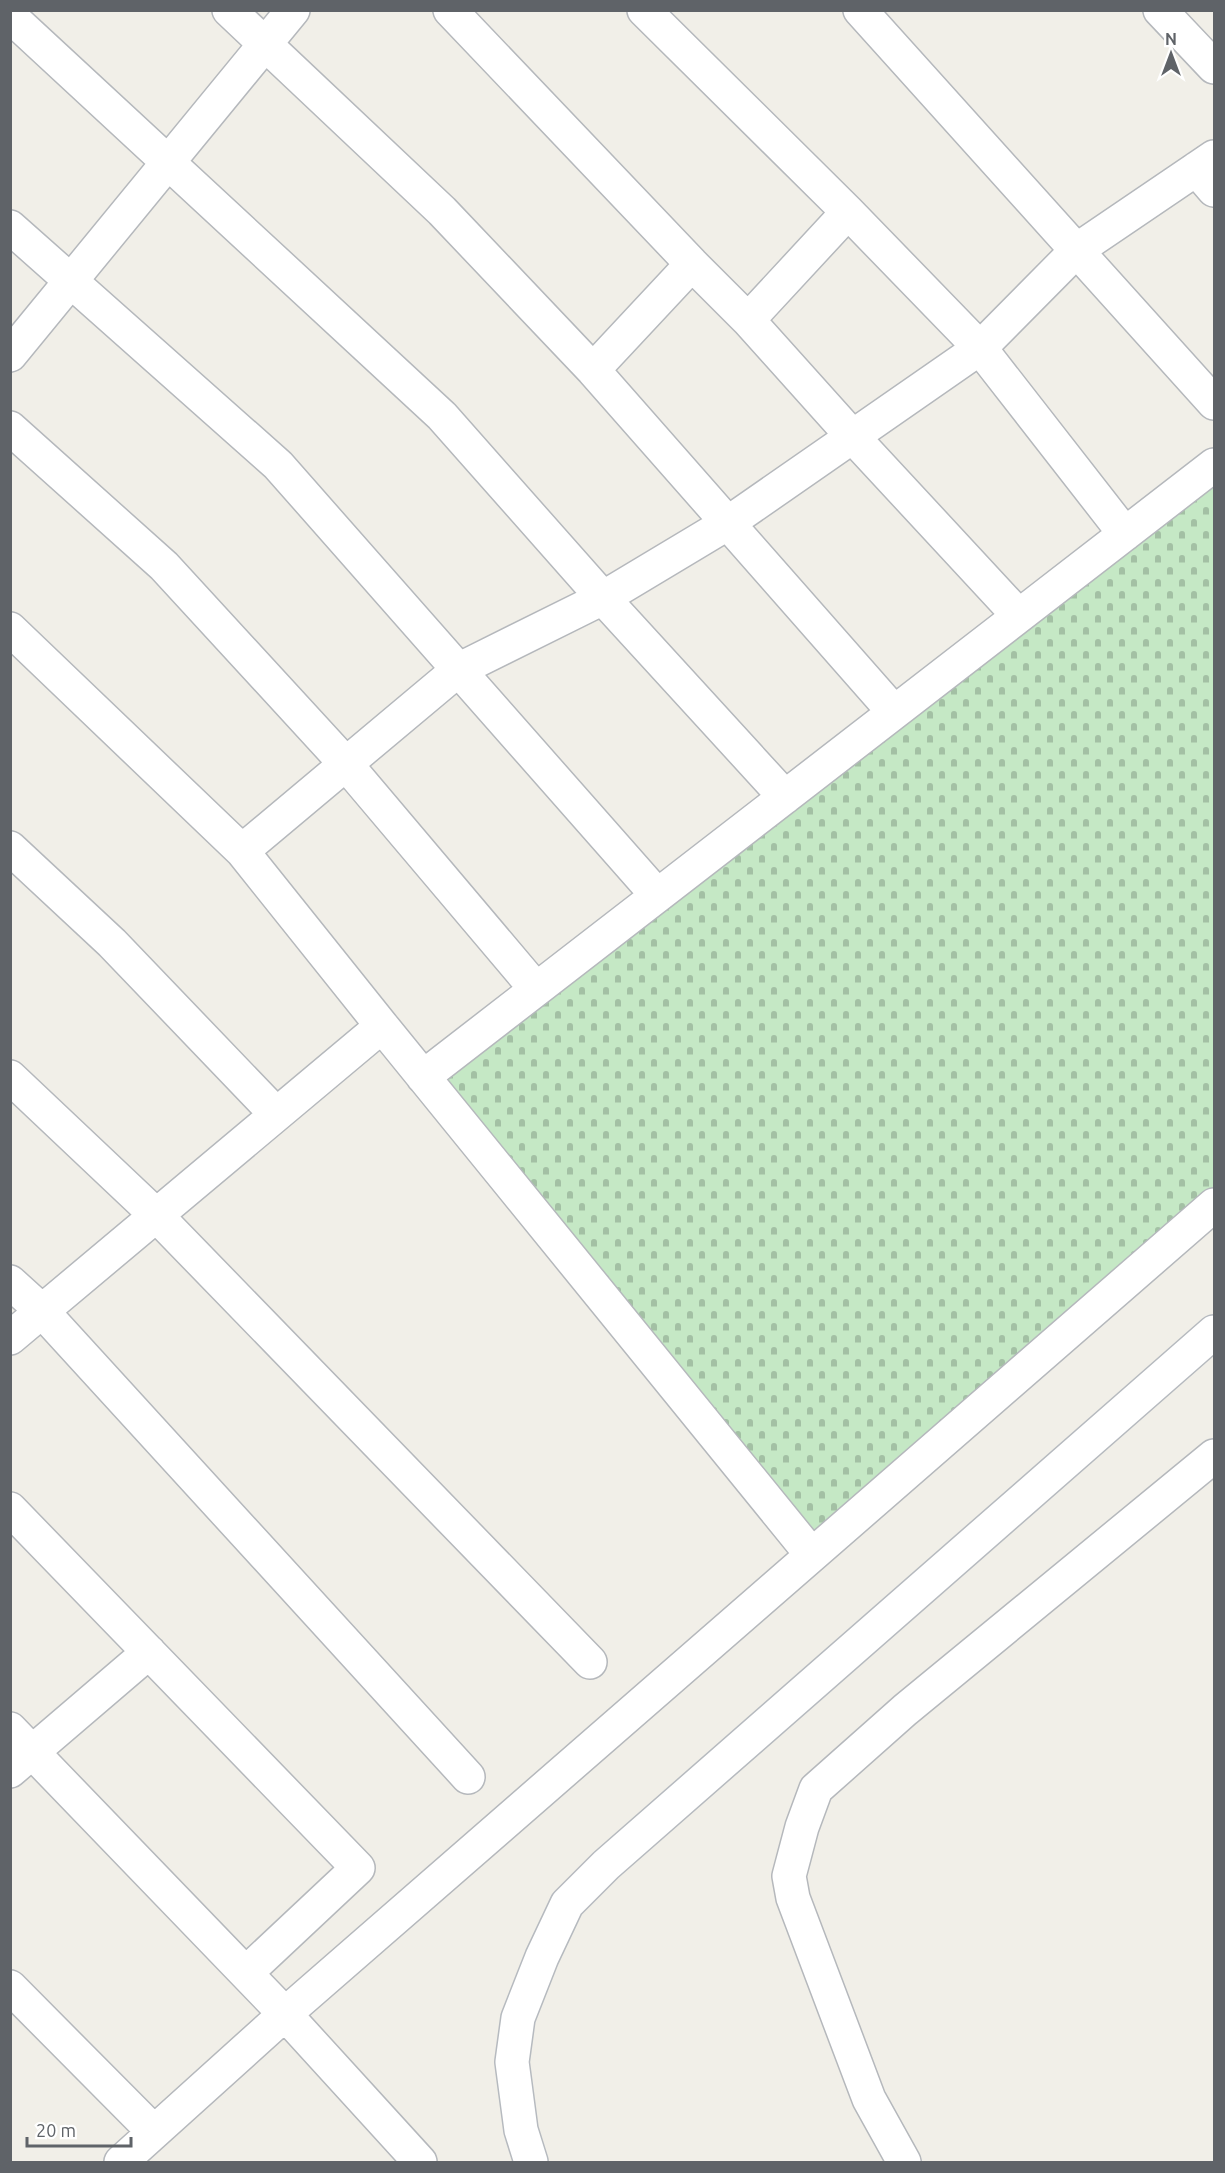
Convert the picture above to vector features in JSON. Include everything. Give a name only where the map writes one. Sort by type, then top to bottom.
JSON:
[{"type":"street","points":[[229,10],[442,211],[593,370],[894,712]]},
{"type":"street","points":[[10,356],[293,10]]},
{"type":"street","points":[[450,10],[748,320],[1019,616]]},
{"type":"street","points":[[644,10],[848,212],[980,348],[1125,534]]},
{"type":"street","points":[[860,10],[1215,403]]},
{"type":"street","points":[[1160,10],[1215,68]]},
{"type":"street","points":[[10,16],[442,416],[603,598],[784,796]]},
{"type":"street","points":[[242,850],[458,670],[603,598],[728,524],[980,348],[1077,250],[1208,172]]},
{"type":"street","points":[[748,320],[848,212]]},
{"type":"street","points":[[10,227],[278,465],[657,895]]},
{"type":"street","points":[[593,370],[692,264]]},
{"type":"street","points":[[10,428],[164,566],[345,763],[536,989]]},
{"type":"street","points":[[423,1077],[1215,465]]},
{"type":"street","points":[[12,634],[242,850],[423,1077],[812,1555]]},
{"type":"street","points":[[10,848],[112,943],[276,1114]]},
{"type":"street","points":[[10,1338],[382,1026]]},
{"type":"street","points":[[10,1077],[156,1215],[590,1662]]},
{"type":"street","points":[[121,2163],[285,2014],[1215,1205]]},
{"type":"street","points":[[10,1282],[42,1311],[468,1777]]},
{"type":"street","points":[[531,2163],[521,2130],[512,2062],[518,2018],[542,1957],[567,1904],[606,1865],[1215,1332]]},
{"type":"street","points":[[904,2163],[869,2099],[793,1898],[789,1876],[802,1827],[816,1789],[905,1710],[1215,1456]]},
{"type":"street","points":[[10,1509],[358,1868],[246,1973]]},
{"type":"street","points":[[149,1652],[18,1751],[246,1973],[420,2163]]},
{"type":"street","points":[[10,1987],[154,2132]]},
{"type":"green space","points":[[1214,467],[1214,1203],[812,1554],[424,1077]]}]
